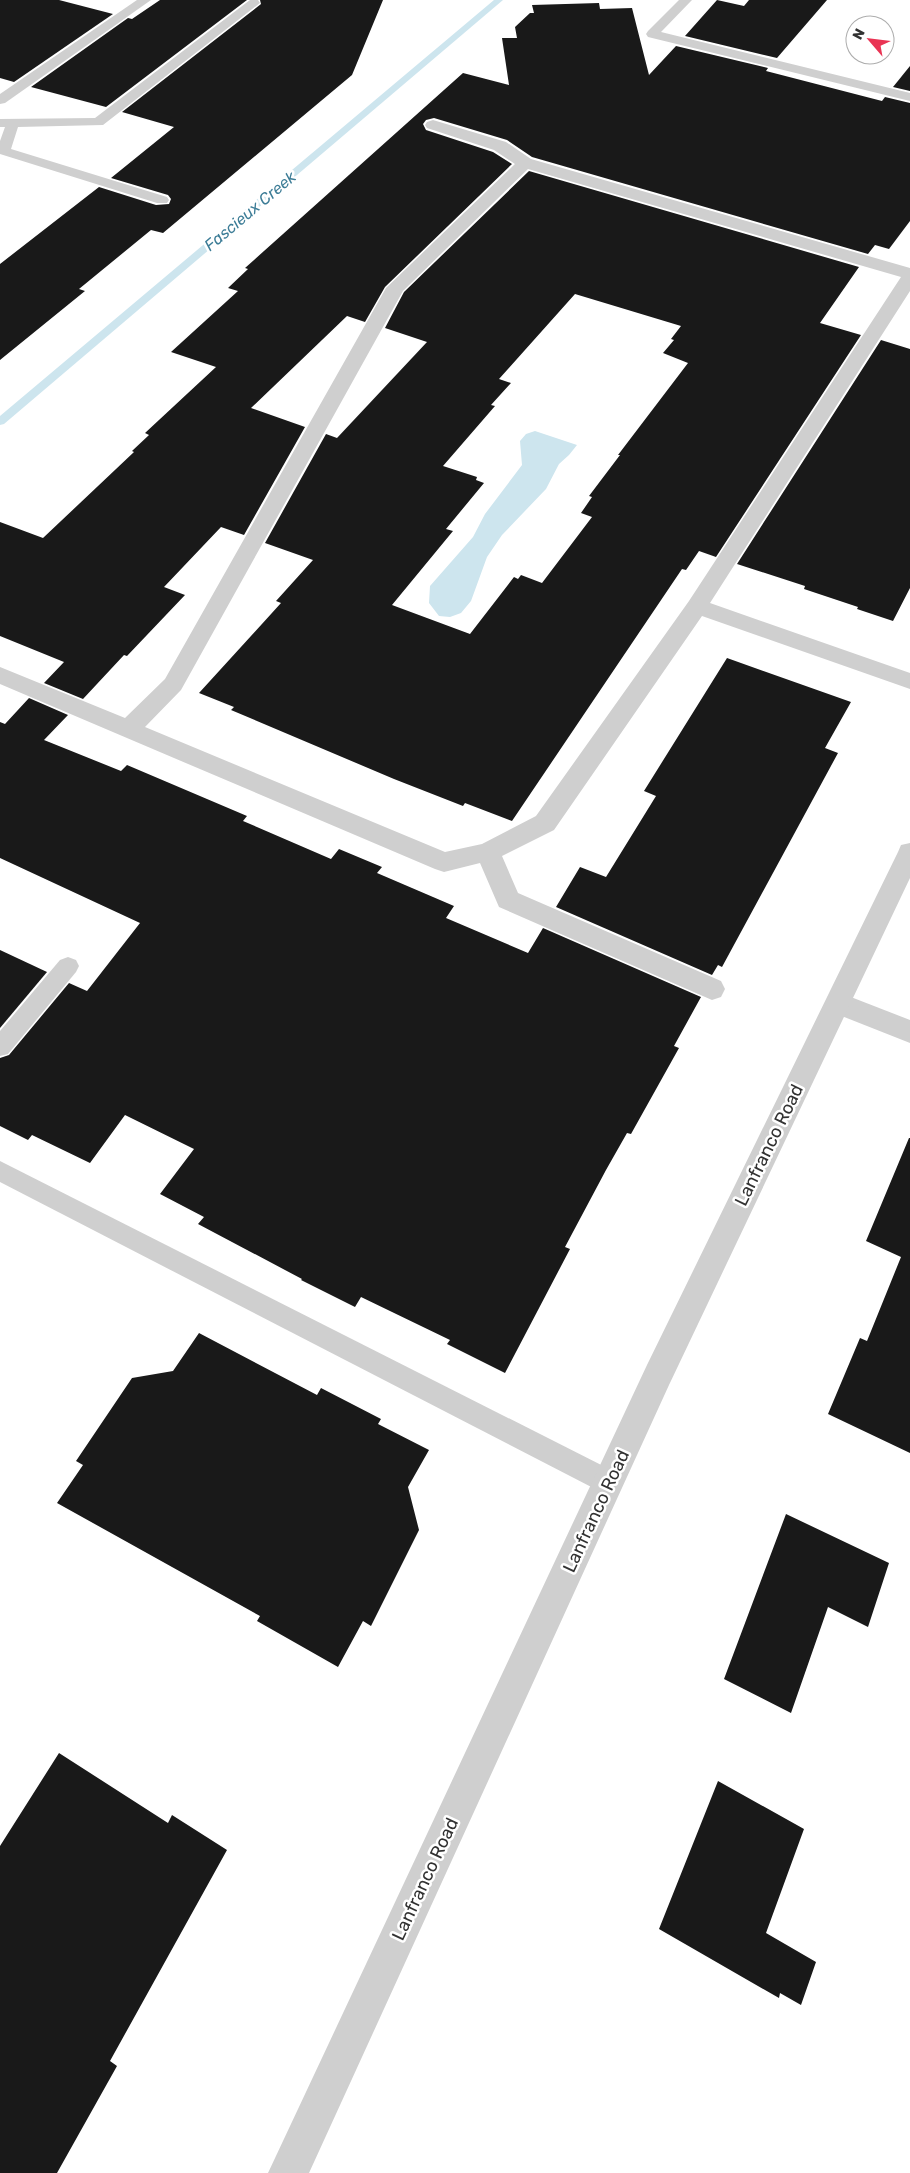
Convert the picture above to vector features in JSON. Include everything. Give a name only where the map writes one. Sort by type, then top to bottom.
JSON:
[{"type":"street","points":[[0,675],[444,862],[488,852],[545,823],[697,606],[910,275],[525,163],[500,146],[433,125]]},
{"type":"street","points":[[129,729],[173,684],[395,288],[525,163]]},
{"type":"street","points":[[697,606],[910,681]]},
{"type":"street","points":[[488,852],[508,900],[712,989]]},
{"type":"street","name":"Lanfranco Road","points":[[288,2173],[610,1483],[658,1375],[910,852]]},
{"type":"street","points":[[838,1003],[910,1032]]},
{"type":"lane","points":[[0,100],[145,0]]},
{"type":"lane","points":[[686,0],[652,34],[910,97]]},
{"type":"lane","points":[[162,200],[3,151],[6,123],[98,122],[254,3]]},
{"type":"lane","points":[[0,1047],[68,966]]},
{"type":"lane","points":[[0,1171],[610,1483]]},
{"type":"water","points":[[535,431],[577,445],[559,464],[546,489],[502,535],[487,557],[471,601],[461,613],[450,617],[439,616],[429,603],[430,586],[473,537],[485,514],[522,465],[520,441],[526,434]]},
{"type":"building","points":[[0,0],[59,0],[113,14],[14,82],[0,78]]},
{"type":"building","points":[[160,0],[247,0],[106,107],[31,87],[128,18],[132,19]]},
{"type":"building","points":[[260,0],[383,0],[352,75],[163,233],[151,230],[79,289],[85,291],[0,360],[0,264],[99,187],[156,205],[169,204],[171,199],[168,195],[111,178],[174,127],[122,112],[261,4]]},
{"type":"building","points":[[717,0],[744,6],[749,0],[827,0],[777,58],[685,36]]},
{"type":"building","points":[[599,3],[600,9],[632,8],[649,75],[676,46],[768,68],[766,71],[882,101],[885,97],[910,103],[910,221],[889,249],[875,245],[868,254],[532,157],[507,140],[434,118],[426,120],[423,124],[426,130],[493,152],[512,164],[385,287],[365,322],[347,316],[251,408],[305,427],[244,535],[221,527],[164,587],[185,595],[127,656],[124,655],[83,699],[44,683],[64,662],[0,636],[0,522],[43,538],[134,452],[132,451],[149,435],[145,433],[216,367],[171,352],[238,291],[228,288],[248,269],[245,268],[463,73],[509,85],[502,38],[517,38],[515,27],[530,13],[534,13],[532,5]]},
{"type":"building","points":[[910,66],[910,91],[893,87]]},
{"type":"building","points":[[529,171],[859,267],[820,323],[861,335],[716,557],[699,551],[686,570],[682,569],[512,821],[465,803],[463,806],[394,779],[231,710],[234,707],[199,693],[281,603],[276,601],[313,560],[265,543],[326,434],[337,438],[427,342],[385,328],[404,292]],"holes":[[[575,294],[681,326],[671,339],[674,340],[663,353],[688,363],[589,496],[592,497],[581,513],[592,517],[542,583],[521,575],[518,579],[514,577],[470,634],[392,605],[453,531],[446,529],[484,483],[476,480],[477,477],[443,466],[495,406],[491,405],[511,383],[499,379]]]},
{"type":"building","points":[[881,340],[910,349],[910,588],[893,621],[804,589],[805,586],[737,564]]},
{"type":"building","points":[[727,658],[851,702],[825,748],[838,753],[722,967],[718,965],[712,975],[556,907],[580,867],[606,877],[656,796],[644,791]]},
{"type":"building","points":[[29,698],[68,715],[44,740],[121,771],[127,765],[247,816],[243,821],[331,859],[339,849],[382,867],[377,873],[454,906],[446,918],[528,953],[543,928],[701,997],[674,1046],[679,1048],[631,1134],[627,1133],[565,1247],[570,1249],[505,1373],[447,1344],[450,1340],[361,1297],[355,1307],[198,1224],[204,1217],[160,1194],[194,1149],[125,1115],[90,1163],[32,1135],[28,1140],[0,1126],[0,1058],[9,1055],[69,983],[87,991],[140,923],[0,858],[0,722],[5,724]]},
{"type":"building","points":[[0,950],[47,972],[0,1028]]},
{"type":"building","points":[[909,1138],[910,1453],[828,1414],[860,1338],[867,1341],[901,1257],[866,1241]]},
{"type":"building","points":[[199,1333],[317,1395],[321,1388],[381,1419],[378,1424],[429,1450],[408,1487],[419,1530],[371,1626],[363,1621],[338,1667],[257,1621],[260,1616],[57,1503],[83,1465],[76,1461],[132,1378],[173,1371]]},
{"type":"building","points":[[786,1514],[889,1563],[868,1627],[828,1607],[791,1713],[724,1679]]},
{"type":"building","points":[[59,1753],[168,1823],[172,1815],[227,1850],[110,2061],[117,2066],[57,2173],[0,2173],[0,1846]]},
{"type":"building","points":[[718,1781],[804,1829],[766,1933],[816,1962],[801,2005],[780,1993],[779,1998],[659,1929]]},
{"type":"waterway","name":"Fascieux Creek","points":[[0,422],[499,0]]}]
